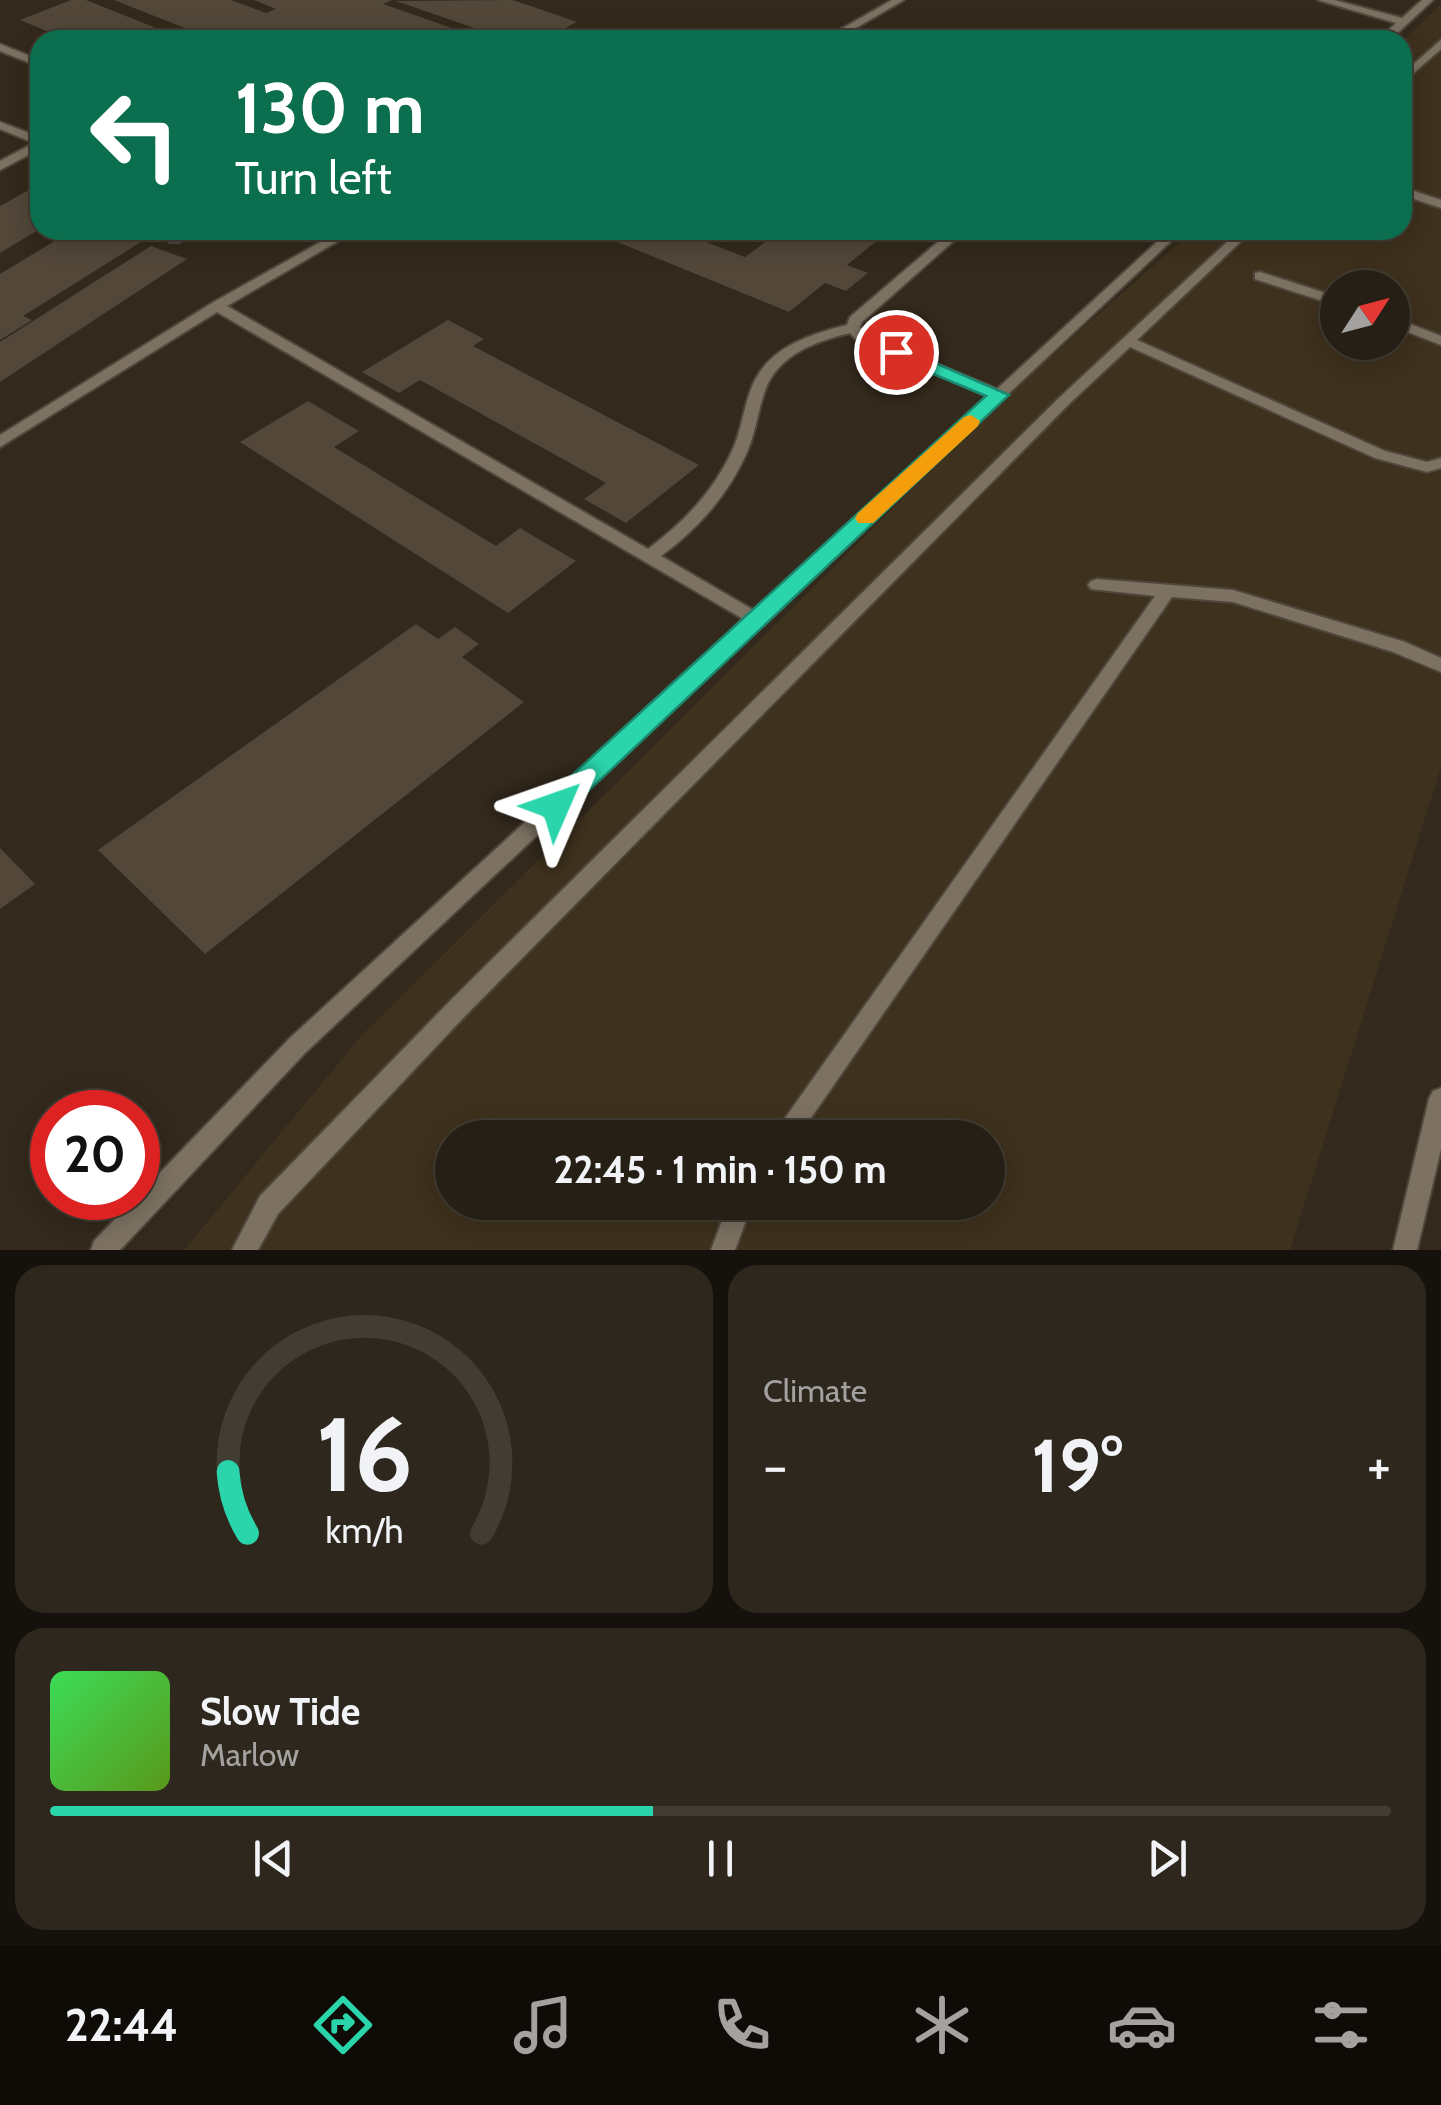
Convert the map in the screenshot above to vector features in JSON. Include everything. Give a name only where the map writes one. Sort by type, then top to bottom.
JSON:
[{"type":"lane","points":[[845,30],[899,0]]},
{"type":"lane","points":[[1322,0],[1404,22]]},
{"type":"lane","points":[[1395,30],[1428,0]]},
{"type":"lane","points":[[0,47],[30,60]]},
{"type":"lane","points":[[1412,71],[1438,48]]},
{"type":"lane","points":[[0,125],[30,138]]},
{"type":"lane","points":[[0,166],[30,149]]},
{"type":"lane","points":[[1412,194],[1441,204]]},
{"type":"lane","points":[[0,442],[217,306],[333,240]]},
{"type":"lane","points":[[948,240],[855,320],[854,328],[862,338],[999,395]]},
{"type":"lane","points":[[103,1250],[298,1045],[1164,240]]},
{"type":"lane","points":[[244,1250],[269,1205],[459,1007],[1064,400],[1237,240]]},
{"type":"lane","points":[[1260,276],[1320,296]]},
{"type":"lane","points":[[217,306],[756,619]]},
{"type":"lane","points":[[650,557],[692,526],[722,486],[742,448],[760,382],[789,350],[823,335],[854,328]]},
{"type":"lane","points":[[1410,329],[1441,342]]},
{"type":"lane","points":[[1130,342],[1380,455],[1427,467],[1441,463]]},
{"type":"lane","points":[[1097,585],[1233,596],[1399,647],[1441,665]]},
{"type":"lane","points":[[796,1120],[1168,591]]},
{"type":"lane","points":[[1405,1250],[1441,1099]]},
{"type":"lane","points":[[723,1250],[734,1220]]},
{"type":"shaded area","points":[[1441,4],[1441,767],[1290,1250],[184,1250],[361,1036],[997,405],[1182,240],[1412,240],[1412,31]]},
{"type":"building","points":[[71,0],[86,0],[161,30],[44,30],[20,20]]},
{"type":"building","points":[[114,0],[231,0],[266,13],[276,9],[254,0],[392,0],[383,4],[457,30],[330,28],[190,30]]},
{"type":"building","points":[[513,0],[577,22],[561,30],[480,30],[396,1]]},
{"type":"building","points":[[30,190],[30,235],[0,253],[0,206]]},
{"type":"building","points":[[56,240],[144,240],[23,316],[32,320],[0,340],[0,274]]},
{"type":"building","points":[[613,240],[701,240],[745,257],[768,240],[878,240],[847,265],[868,273],[846,291],[825,283],[789,312]]},
{"type":"building","points":[[151,246],[187,259],[0,382],[0,342]]},
{"type":"building","points":[[448,320],[484,339],[473,346],[699,465],[626,523],[584,499],[606,483],[420,380],[399,393],[362,372]]},
{"type":"building","points":[[308,401],[359,431],[334,447],[496,546],[520,528],[576,561],[508,613],[240,442]]},
{"type":"building","points":[[416,624],[438,639],[455,627],[479,644],[462,657],[524,702],[205,954],[98,850]]},
{"type":"building","points":[[0,848],[35,884],[0,909]]},
{"type":"slow traffic","points":[[865,518],[971,421]]},
{"type":"route","points":[[556,806],[999,395],[896,352]]}]
